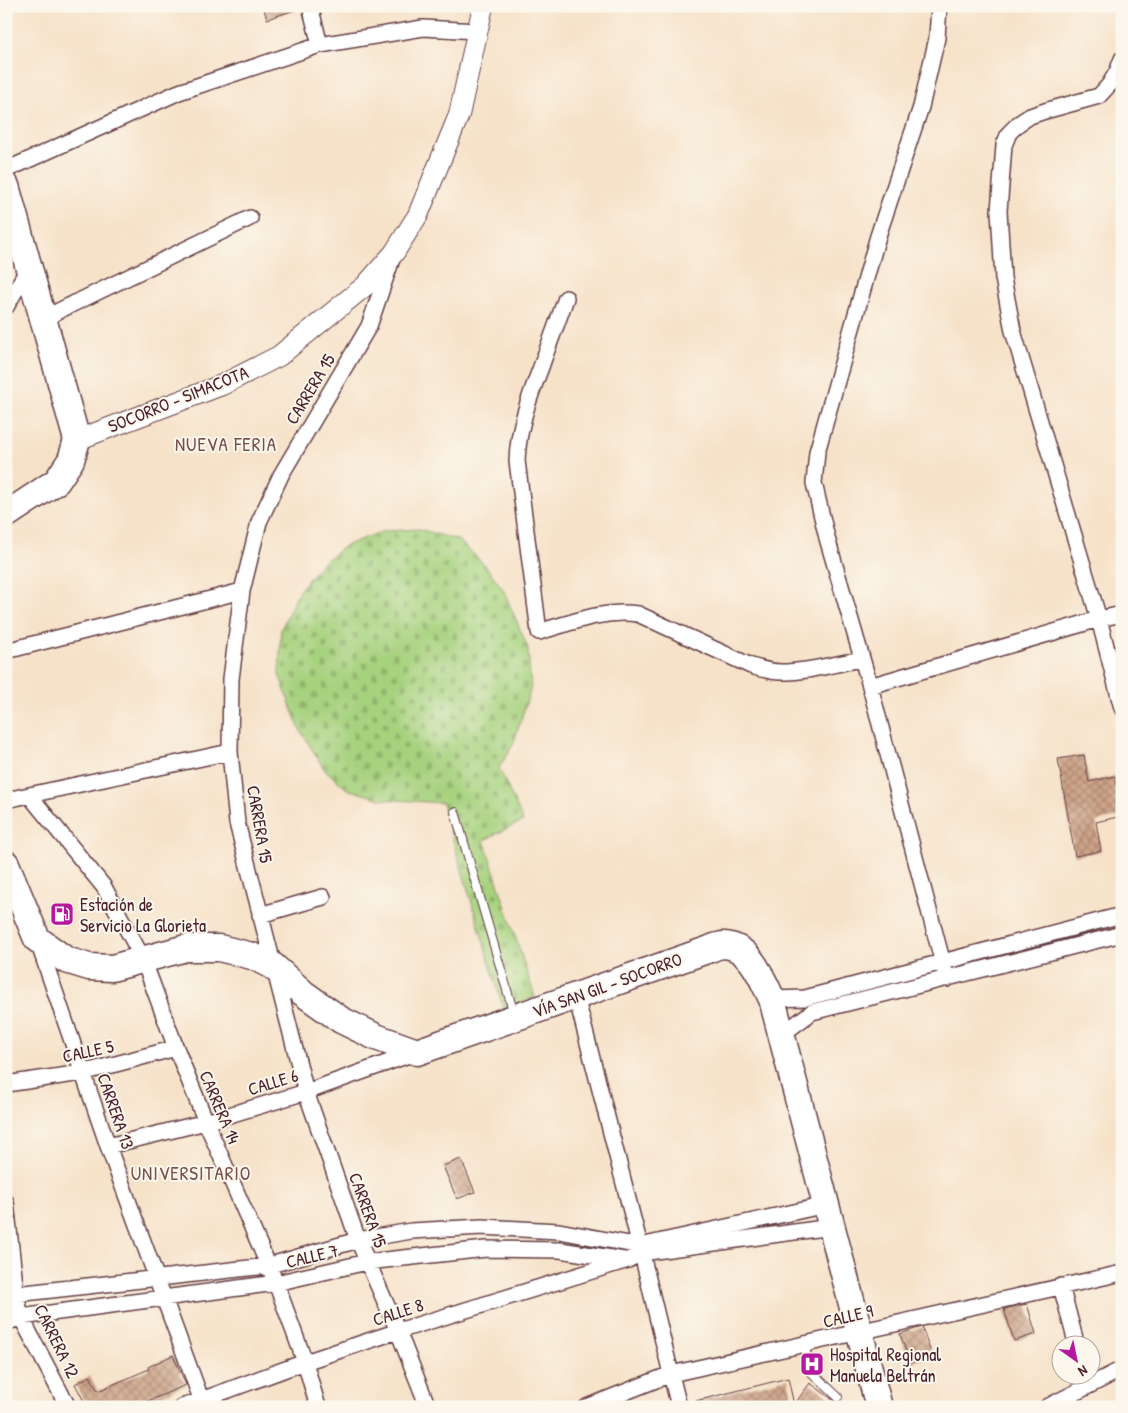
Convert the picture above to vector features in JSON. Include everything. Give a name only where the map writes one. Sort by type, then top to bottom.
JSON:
[{"type":"highway","points":[[6,186],[77,440],[71,460],[57,481],[6,516]]},
{"type":"highway","points":[[6,864],[37,939],[66,960],[89,967],[112,968],[186,948],[219,948],[252,956],[273,966],[303,993],[341,1020],[376,1037],[417,1052]]},
{"type":"highway","name":"VÍA SAN GIL - SOCORRO","points":[[417,1052],[723,945],[736,948],[753,963],[772,999],[879,1407]]},
{"type":"street","points":[[310,6],[320,45]]},
{"type":"street","name":"SOCORRO - SIMACOTA","points":[[77,440],[222,386],[279,356],[365,286],[394,253],[418,215],[459,115],[483,6]]},
{"type":"street","points":[[939,6],[937,38],[921,107],[878,236],[817,452],[814,483],[827,538],[870,686],[946,979]]},
{"type":"street","points":[[6,170],[179,92],[320,45],[424,28],[478,31]]},
{"type":"street","points":[[1122,59],[1113,79],[1099,96],[1045,110],[1030,116],[1009,133],[1004,145],[999,212],[1003,278],[1013,331],[1099,620],[1122,708]]},
{"type":"street","points":[[44,318],[250,218]]},
{"type":"street","name":"CARRERA 15","points":[[394,253],[369,326],[281,475],[259,522],[242,591],[231,679],[230,752],[237,823],[306,1092],[358,1240],[398,1331],[428,1407]]},
{"type":"street","points":[[6,307],[29,267]]},
{"type":"street","points":[[566,298],[519,432],[517,461],[539,632],[598,615],[628,613],[638,614],[751,666],[767,670],[780,672],[802,670],[862,659]]},
{"type":"street","points":[[6,651],[242,591]]},
{"type":"street","points":[[870,686],[1122,614]]},
{"type":"street","points":[[6,800],[230,752]]},
{"type":"street","name":"CARRERA 14","points":[[30,796],[104,887],[143,959],[206,1122],[276,1283],[305,1362],[318,1407]]},
{"type":"street","points":[[260,914],[323,897]]},
{"type":"street","points":[[772,999],[805,998],[1122,914]]},
{"type":"street","points":[[781,1035],[812,1012],[1122,934]]},
{"type":"street","name":"CARRERA 13","points":[[37,939],[108,1146],[203,1403]]},
{"type":"street","points":[[576,996],[636,1253],[672,1374],[679,1407]]},
{"type":"street","name":"CALLE 5","points":[[6,1084],[82,1073],[176,1048]]},
{"type":"street","name":"CALLE 6","points":[[108,1146],[206,1122],[306,1092],[417,1052]]},
{"type":"street","name":"CARRERA 12","points":[[6,1202],[16,1294],[21,1317],[68,1407]]},
{"type":"street","points":[[636,1253],[828,1216]]},
{"type":"street","points":[[16,1294],[267,1266],[358,1240],[411,1232],[482,1227],[559,1231],[636,1253],[828,1216]]},
{"type":"street","points":[[482,1227],[486,1248]]},
{"type":"street","name":"CALLE 7","points":[[6,1323],[21,1317],[276,1283],[367,1262],[486,1248],[636,1253]]},
{"type":"street","name":"CALLE 8","points":[[182,1407],[203,1403],[305,1362],[636,1253]]},
{"type":"street","name":"CALLE 9","points":[[587,1407],[672,1374],[1122,1273]]},
{"type":"street","points":[[1061,1286],[1074,1336]]},
{"type":"street","points":[[1100,1377],[1122,1369]]},
{"type":"street","points":[[1047,1407],[1079,1386]]},
{"type":"lane","points":[[455,812],[515,1018]]},
{"type":"lane","points":[[804,1345],[809,1370],[838,1397]]},
{"type":"green space","points":[[419,529],[458,540],[484,564],[503,589],[528,648],[531,688],[513,745],[499,768],[523,821],[484,840],[535,997],[504,1011],[442,803],[380,799],[347,789],[324,769],[299,728],[279,675],[281,629],[298,592],[321,564],[346,545],[384,531]]},
{"type":"building","points":[[263,6],[298,6],[298,9],[267,19]]},
{"type":"building","points":[[1084,755],[1089,782],[1115,776],[1122,816],[1096,822],[1101,851],[1075,856],[1058,759]]},
{"type":"building","points":[[461,1159],[475,1192],[457,1199],[443,1166]]},
{"type":"building","points":[[1027,1304],[1036,1334],[1014,1341],[1004,1309]]},
{"type":"building","points":[[922,1327],[932,1356],[910,1363],[900,1334]]},
{"type":"building","points":[[173,1355],[186,1385],[141,1404],[142,1407],[87,1407],[75,1384],[90,1376],[98,1391],[149,1369],[148,1367]]},
{"type":"building","points":[[788,1378],[794,1405],[810,1383],[843,1407],[688,1407],[688,1403]]},
{"type":"place","name":"Estación de Servicio La Glorieta","points":[[62,914]]},
{"type":"place","name":"Hospital Regional Manuela Beltrán","points":[[812,1364]]},
{"type":"district","name":"NUEVA FERIA","points":[[226,444]]},
{"type":"district","name":"UNIVERSITARIO","points":[[191,1173]]}]
